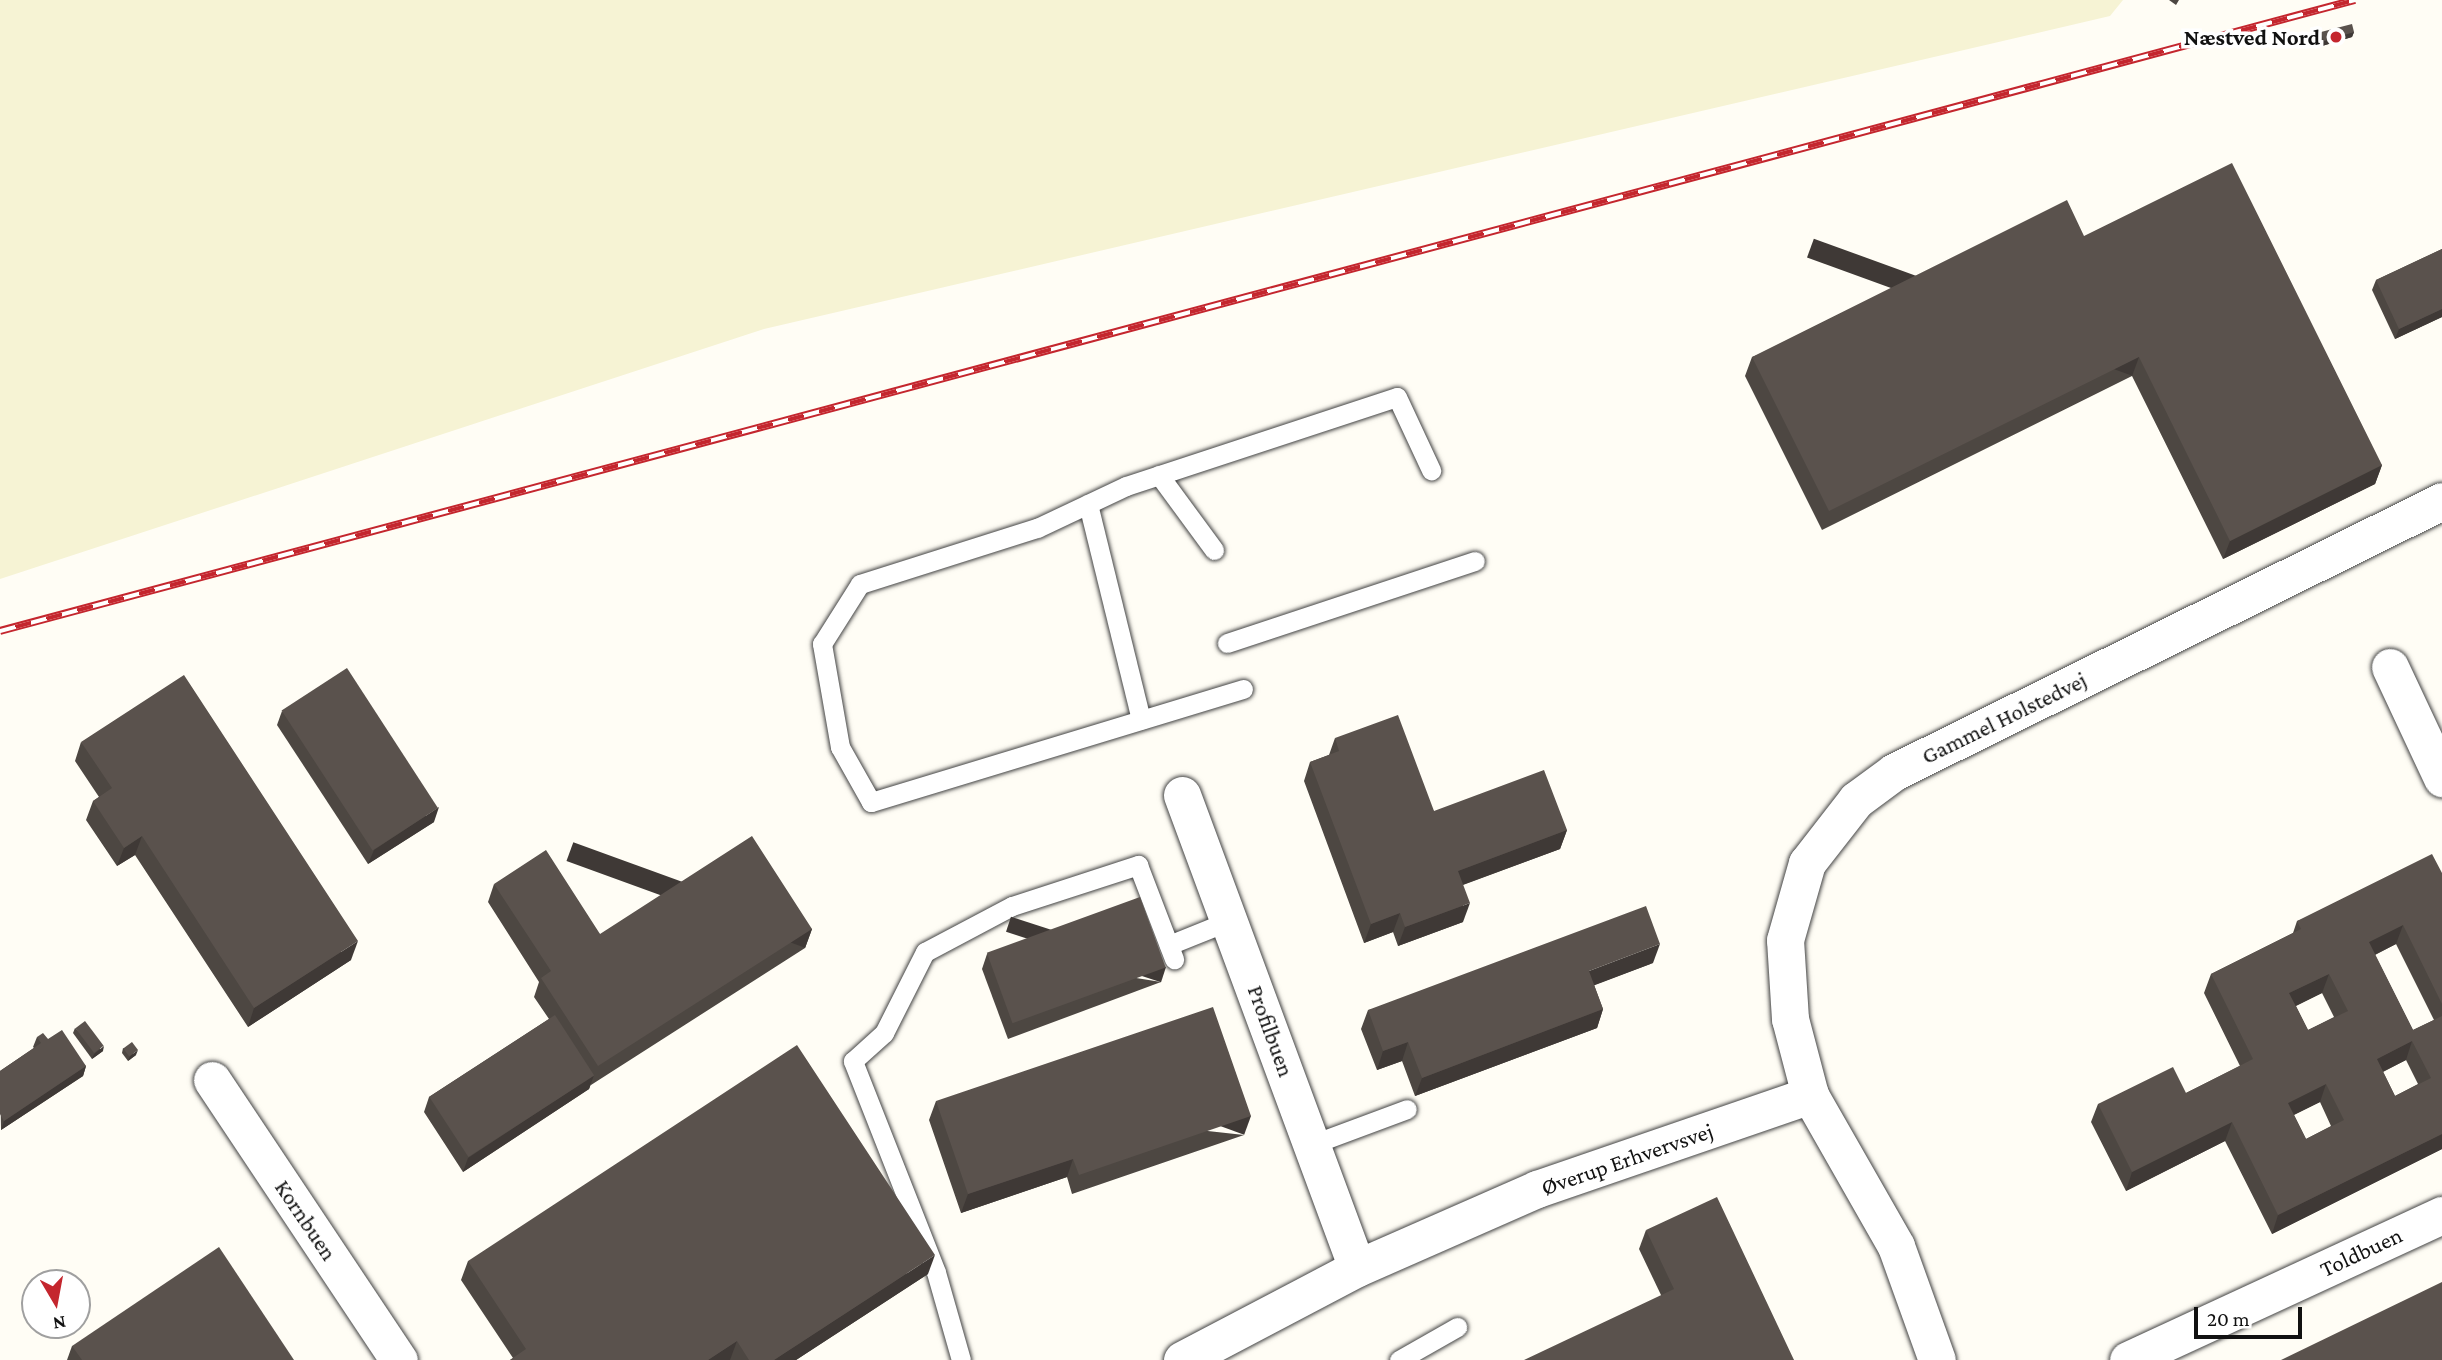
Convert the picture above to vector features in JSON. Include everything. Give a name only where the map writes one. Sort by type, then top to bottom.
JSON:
[{"type":"street","name":"Gammel Holstedvej","points":[[1810,1095],[1790,1019],[1785,940],[1807,863],[1856,800],[1895,772],[2442,501]]},
{"type":"street","points":[[2390,667],[2442,778]]},
{"type":"street","name":"Profilbuen","points":[[1182,794],[1231,920],[1357,1268]]},
{"type":"street","name":"Kornbuen","points":[[212,1080],[399,1360]]},
{"type":"street","name":"Øverup Erhvervsvej","points":[[1182,1360],[1357,1268],[1538,1189],[1810,1095]]},
{"type":"street","points":[[1810,1095],[1896,1247],[1937,1360]]},
{"type":"street","name":"Toldbuen","points":[[2129,1360],[2442,1215]]},
{"type":"lane","points":[[1243,690],[871,802],[840,747],[822,644],[860,584],[1037,527],[1159,475],[1397,397],[1431,470]]},
{"type":"lane","points":[[1159,475],[1214,550]]},
{"type":"lane","points":[[1088,504],[1141,720]]},
{"type":"lane","points":[[1227,643],[1475,561]]},
{"type":"lane","points":[[961,1360],[936,1272],[853,1061],[884,1033],[925,952],[1012,906],[1138,865],[1171,952],[1231,920]]},
{"type":"lane","points":[[1313,1144],[1407,1109]]},
{"type":"lane","points":[[1399,1360],[1457,1327]]},
{"type":"shaded area","points":[[0,0],[2123,0],[2110,16],[764,329],[0,579]]},
{"type":"building","points":[[2352,24],[2354,32],[2324,41],[2321,32]]},
{"type":"building","points":[[2232,163],[2382,465],[2230,541],[2139,357],[1829,511],[1752,357],[2067,200],[2084,236]]},
{"type":"building","points":[[2442,249],[2442,309],[2399,329],[2376,280]]},
{"type":"building","points":[[347,668],[438,808],[373,851],[282,710]]},
{"type":"building","points":[[184,675],[358,941],[254,1008],[142,836],[124,848],[93,801],[112,788],[81,742]]},
{"type":"building","points":[[1398,715],[1434,811],[1544,770],[1567,830],[1458,871],[1470,903],[1405,927],[1400,913],[1371,924],[1310,762],[1339,751],[1335,738]]},
{"type":"building","points":[[752,836],[812,929],[598,1066],[541,978],[551,971],[494,884],[546,850],[600,934]]},
{"type":"building","points":[[2432,854],[2442,873],[2442,1004],[2403,925],[2369,942],[2413,1030],[2442,1016],[2442,1134],[2278,1215],[2232,1122],[2132,1172],[2098,1104],[2173,1067],[2186,1093],[2253,1059],[2211,974],[2301,929],[2297,921]],"holes":[[[2329,974],[2348,1011],[2308,1030],[2289,993]],[[2412,1041],[2431,1078],[2395,1096],[2377,1059]],[[2326,1084],[2344,1120],[2306,1139],[2288,1103]]]},
{"type":"building","points":[[1140,897],[1166,967],[1012,1023],[987,953]]},
{"type":"building","points":[[1646,906],[1660,944],[1589,971],[1603,1009],[1422,1078],[1408,1042],[1383,1051],[1368,1010]]},
{"type":"building","points":[[1213,1007],[1251,1116],[1079,1175],[1073,1159],[968,1194],[936,1101]]},
{"type":"building","points":[[555,1015],[594,1075],[468,1157],[429,1097]]},
{"type":"building","points":[[85,1021],[104,1046],[94,1053],[75,1028]]},
{"type":"building","points":[[62,1030],[86,1066],[4,1121],[0,1114],[0,1071],[41,1043],[37,1037],[43,1033],[48,1039]]},
{"type":"building","points":[[132,1042],[138,1050],[129,1057],[123,1049]]},
{"type":"building","points":[[797,1045],[935,1255],[774,1360],[749,1360],[737,1341],[708,1360],[510,1360],[526,1349],[468,1261]]},
{"type":"building","points":[[1717,1197],[1794,1360],[1524,1360],[1674,1289],[1646,1230]]},
{"type":"building","points":[[219,1247],[294,1360],[82,1360],[72,1346],[82,1339],[91,1339],[91,1333]]},
{"type":"building","points":[[2442,1282],[2442,1360],[2281,1360]]},
{"type":"railway","points":[[0,631],[2355,0]]},
{"type":"place","name":"Næstved Nord","points":[[2336,37]]}]
